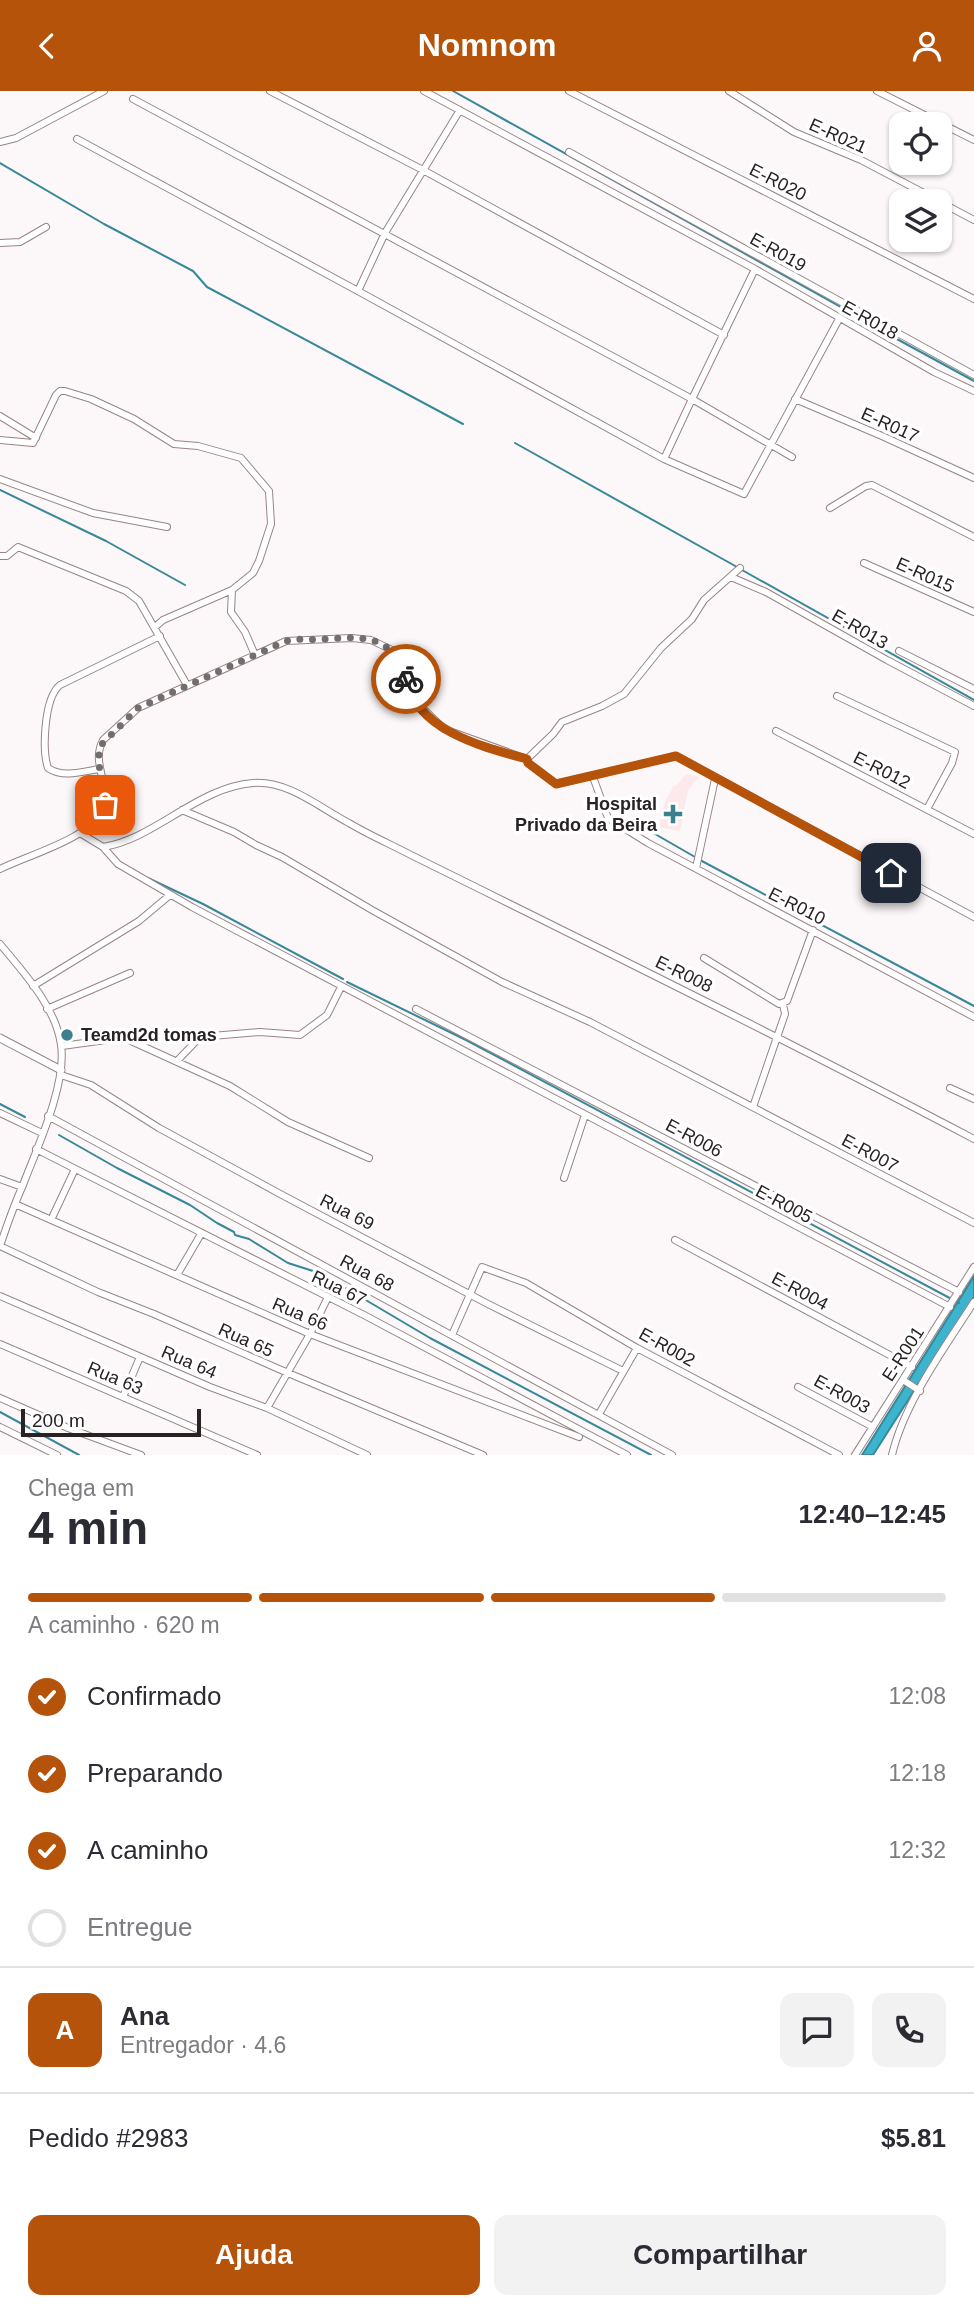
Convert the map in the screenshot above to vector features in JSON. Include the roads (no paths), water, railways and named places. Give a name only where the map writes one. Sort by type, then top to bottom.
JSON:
[{"type":"street","points":[[0,142],[16,138],[104,91]]},
{"type":"street","points":[[270,91],[423,170],[724,335]]},
{"type":"street","name":"E-R018","points":[[424,91],[755,269],[934,373],[974,391]]},
{"type":"street","name":"E-R020","points":[[569,91],[974,299]]},
{"type":"street","name":"E-R021","points":[[729,91],[794,132],[861,160],[915,189]]},
{"type":"street","points":[[877,91],[974,140]]},
{"type":"street","points":[[133,99],[692,398],[792,457]]},
{"type":"street","points":[[358,291],[386,233],[460,110]]},
{"type":"street","points":[[77,139],[664,459],[744,494],[839,319]]},
{"type":"street","name":"E-R019","points":[[569,152],[974,376]]},
{"type":"street","name":"E-R021","points":[[952,209],[974,220]]},
{"type":"street","points":[[0,243],[20,242],[46,227]]},
{"type":"street","points":[[664,459],[755,269]]},
{"type":"street","points":[[863,331],[870,318]]},
{"type":"street","points":[[0,440],[33,443],[56,395],[65,391],[134,419],[174,444],[198,446],[241,458],[269,491],[271,524],[253,573],[232,590],[163,619],[155,627]]},
{"type":"street","name":"E-R017","points":[[794,399],[974,478]]},
{"type":"street","points":[[0,416],[36,438]]},
{"type":"street","points":[[0,479],[93,513],[167,527]]},
{"type":"street","points":[[830,507],[872,485],[974,537]]},
{"type":"street","points":[[0,556],[7,556],[18,547],[126,591],[142,604],[187,685]]},
{"type":"street","name":"E-R015","points":[[864,563],[974,612]]},
{"type":"street","points":[[527,759],[562,722],[624,694],[662,648],[692,619],[704,600],[740,568]]},
{"type":"street","name":"E-R013","points":[[731,576],[766,592],[974,706]]},
{"type":"street","points":[[232,590],[231,612],[245,632],[255,655]]},
{"type":"street","points":[[150,619],[163,619]]},
{"type":"street","points":[[99,769],[63,773],[48,768],[45,760],[47,712],[54,692],[60,685],[160,636]]},
{"type":"street","points":[[0,869],[21,858],[50,849],[80,833],[98,817],[105,805],[104,786],[99,769],[100,746],[138,708],[295,639],[352,638],[371,640],[392,650],[401,660],[414,700],[444,729],[527,759],[528,763],[556,784],[676,756],[974,917]]},
{"type":"street","points":[[899,651],[974,689]]},
{"type":"street","points":[[836,696],[955,752],[952,763],[927,809]]},
{"type":"street","name":"E-R012","points":[[776,731],[974,834]]},
{"type":"street","name":"E-R010","points":[[593,776],[607,818],[974,1017]]},
{"type":"street","points":[[696,868],[715,779]]},
{"type":"street","name":"E-R008","points":[[103,847],[126,841],[182,810],[238,786],[266,784],[304,797],[379,839],[778,1036],[974,1139]]},
{"type":"street","name":"E-R007","points":[[182,810],[234,832],[282,857],[502,982],[590,1022],[974,1223]]},
{"type":"street","points":[[80,833],[103,847],[118,865],[170,895],[585,1115],[564,1178]]},
{"type":"street","points":[[33,986],[139,921],[170,895]]},
{"type":"street","points":[[783,1004],[787,1001],[813,930]]},
{"type":"street","points":[[0,944],[33,986],[47,1009],[62,1046],[61,1073],[48,1117],[15,1204],[3,1226],[0,1246]]},
{"type":"street","points":[[704,958],[783,1004]]},
{"type":"street","points":[[47,1009],[130,973]]},
{"type":"street","points":[[177,1061],[200,1037],[260,1032],[300,1035],[327,1015],[341,987]]},
{"type":"street","points":[[752,1107],[785,1014],[783,1004]]},
{"type":"street","name":"E-R006","points":[[416,1009],[959,1292]]},
{"type":"street","points":[[0,1038],[61,1073]]},
{"type":"street","points":[[62,1046],[121,1038],[230,1086],[288,1122],[369,1158]]},
{"type":"street","name":"Rua 69","points":[[61,1073],[91,1085],[159,1128],[470,1294],[623,1371]]},
{"type":"street","points":[[950,1088],[974,1099]]},
{"type":"street","points":[[0,1113],[43,1133]]},
{"type":"street","name":"E-R005","points":[[585,1115],[950,1307]]},
{"type":"street","name":"Rua 68","points":[[48,1117],[672,1455]]},
{"type":"street","name":"Rua 67","points":[[36,1149],[328,1297],[628,1455]]},
{"type":"street","points":[[51,1220],[75,1169]]},
{"type":"street","points":[[0,1179],[22,1187]]},
{"type":"street","name":"Rua 66","points":[[15,1204],[310,1334],[579,1437]]},
{"type":"street","points":[[177,1275],[201,1234]]},
{"type":"street","name":"E-R004","points":[[675,1240],[912,1367]]},
{"type":"street","name":"Rua 65","points":[[0,1246],[98,1292],[482,1455]]},
{"type":"street","name":"E-R002","points":[[470,1294],[482,1267],[526,1283],[637,1348],[838,1455]]},
{"type":"street","name":"E-R001","points":[[855,1455],[974,1267]]},
{"type":"street","points":[[452,1335],[470,1294]]},
{"type":"street","name":"Rua 64","points":[[0,1296],[267,1408],[367,1455]]},
{"type":"street","points":[[267,1408],[328,1297]]},
{"type":"street","points":[[892,1455],[897,1437],[919,1391],[974,1303]]},
{"type":"street","name":"Rua 63","points":[[0,1344],[257,1455]]},
{"type":"street","points":[[599,1415],[637,1348]]},
{"type":"street","points":[[123,1397],[141,1357]]},
{"type":"street","points":[[903,1380],[919,1391]]},
{"type":"street","name":"E-R003","points":[[799,1387],[873,1427]]},
{"type":"street","points":[[0,1398],[68,1428],[141,1455]]},
{"type":"street","points":[[0,1427],[57,1455]]},
{"type":"water","points":[[974,1276],[974,1297],[873,1455],[862,1455]]},
{"type":"waterway","points":[[453,91],[864,320]]},
{"type":"waterway","points":[[0,163],[104,224],[193,271],[207,287],[463,424]]},
{"type":"waterway","points":[[873,326],[974,381]]},
{"type":"waterway","points":[[515,443],[737,567]]},
{"type":"waterway","points":[[0,490],[106,541],[185,585]]},
{"type":"waterway","points":[[742,570],[974,700]]},
{"type":"waterway","points":[[629,819],[695,857]]},
{"type":"waterway","points":[[700,860],[974,1006]]},
{"type":"waterway","points":[[148,878],[203,904],[343,979]]},
{"type":"waterway","points":[[347,982],[466,1040],[959,1303]]},
{"type":"waterway","points":[[0,1104],[25,1117]]},
{"type":"waterway","points":[[59,1135],[190,1205],[235,1235],[249,1239],[288,1263],[337,1283],[430,1338],[651,1455]]},
{"type":"waterway","points":[[0,1412],[79,1455]]},
{"type":"place","name":"Hospital Privado da Beira","points":[[673,814]]},
{"type":"place","name":"Teamd2d tomas","points":[[67,1035]]}]
